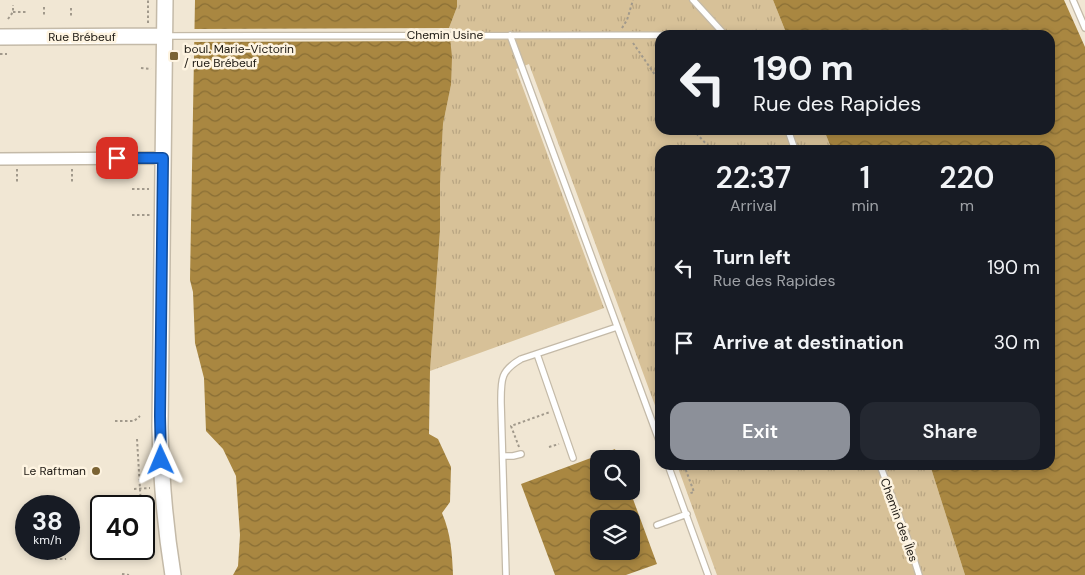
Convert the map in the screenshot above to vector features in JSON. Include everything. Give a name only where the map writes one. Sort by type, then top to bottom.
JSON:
[{"type":"street","points":[[165,0],[161,434],[164,503],[173,575]]},
{"type":"street","name":"Rue Brébeuf","points":[[0,37],[165,36]]},
{"type":"street","points":[[0,159],[163,158]]},
{"type":"lane","points":[[692,0],[721,30]]},
{"type":"lane","points":[[1073,0],[1085,28]]},
{"type":"lane","points":[[510,35],[655,430]]},
{"type":"lane","name":"Chemin Usine","points":[[165,36],[655,35]]},
{"type":"lane","points":[[506,575],[502,377],[511,365],[521,359],[617,327]]},
{"type":"lane","points":[[537,354],[573,458]]},
{"type":"lane","points":[[503,456],[521,454]]},
{"type":"lane","points":[[670,470],[708,575]]},
{"type":"lane","name":"Chemin des Îles","points":[[882,470],[919,575]]},
{"type":"lane","points":[[657,525],[686,514]]},
{"type":"path","points":[[148,0],[148,27]]},
{"type":"path","points":[[617,35],[627,20],[632,0]]},
{"type":"path","points":[[8,19],[13,12],[13,5]]},
{"type":"path","points":[[44,7],[44,16]]},
{"type":"path","points":[[71,8],[71,17]]},
{"type":"path","points":[[13,12],[26,12]]},
{"type":"path","points":[[627,35],[655,75]]},
{"type":"path","points":[[0,54],[7,54]]},
{"type":"path","points":[[141,68],[156,69]]},
{"type":"path","points":[[698,135],[707,145]]},
{"type":"path","points":[[132,189],[155,189]]},
{"type":"path","points":[[132,215],[155,215]]},
{"type":"path","points":[[521,454],[511,426],[547,413]]},
{"type":"path","points":[[115,421],[134,421],[140,416]]},
{"type":"path","points":[[137,439],[140,495]]},
{"type":"path","points":[[550,447],[561,444]]},
{"type":"path","points":[[680,497],[694,492],[686,470]]},
{"type":"path","points":[[134,489],[155,488]]},
{"type":"path","points":[[122,574],[129,575]]},
{"type":"green space","points":[[457,0],[773,0],[785,30],[655,30],[655,135],[826,135],[830,145],[655,145],[655,405],[529,64],[516,69],[604,308],[430,371],[440,231],[443,124],[451,85],[449,28],[457,7]]},
{"type":"green space","points":[[679,470],[932,470],[965,575],[717,575]]},
{"type":"water","points":[[195,0],[457,0],[457,7],[449,28],[452,57],[451,85],[443,124],[440,231],[430,371],[429,434],[438,439],[451,467],[450,502],[442,513],[449,536],[453,575],[233,575],[238,566],[240,535],[236,476],[223,449],[206,431],[204,378],[195,343],[193,292],[190,280]]},
{"type":"water","points":[[773,0],[1064,0],[1085,47],[1085,575],[965,575],[932,470],[1055,470],[1055,145],[830,145],[826,135],[1055,135],[1055,30],[785,30]]},
{"type":"water","points":[[590,458],[590,500],[633,500],[637,510],[590,510],[590,560],[640,560],[640,518],[657,564],[626,575],[555,575],[521,484]]},
{"type":"pier","points":[[452,28],[453,41],[192,42],[192,29]]},
{"type":"place","name":"boul. Marie-Victorin / rue Brébeuf","points":[[174,56]]},
{"type":"place","name":"Le Raftman","points":[[96,471]]},
{"type":"route","points":[[117,158],[163,158],[161,460]]}]
